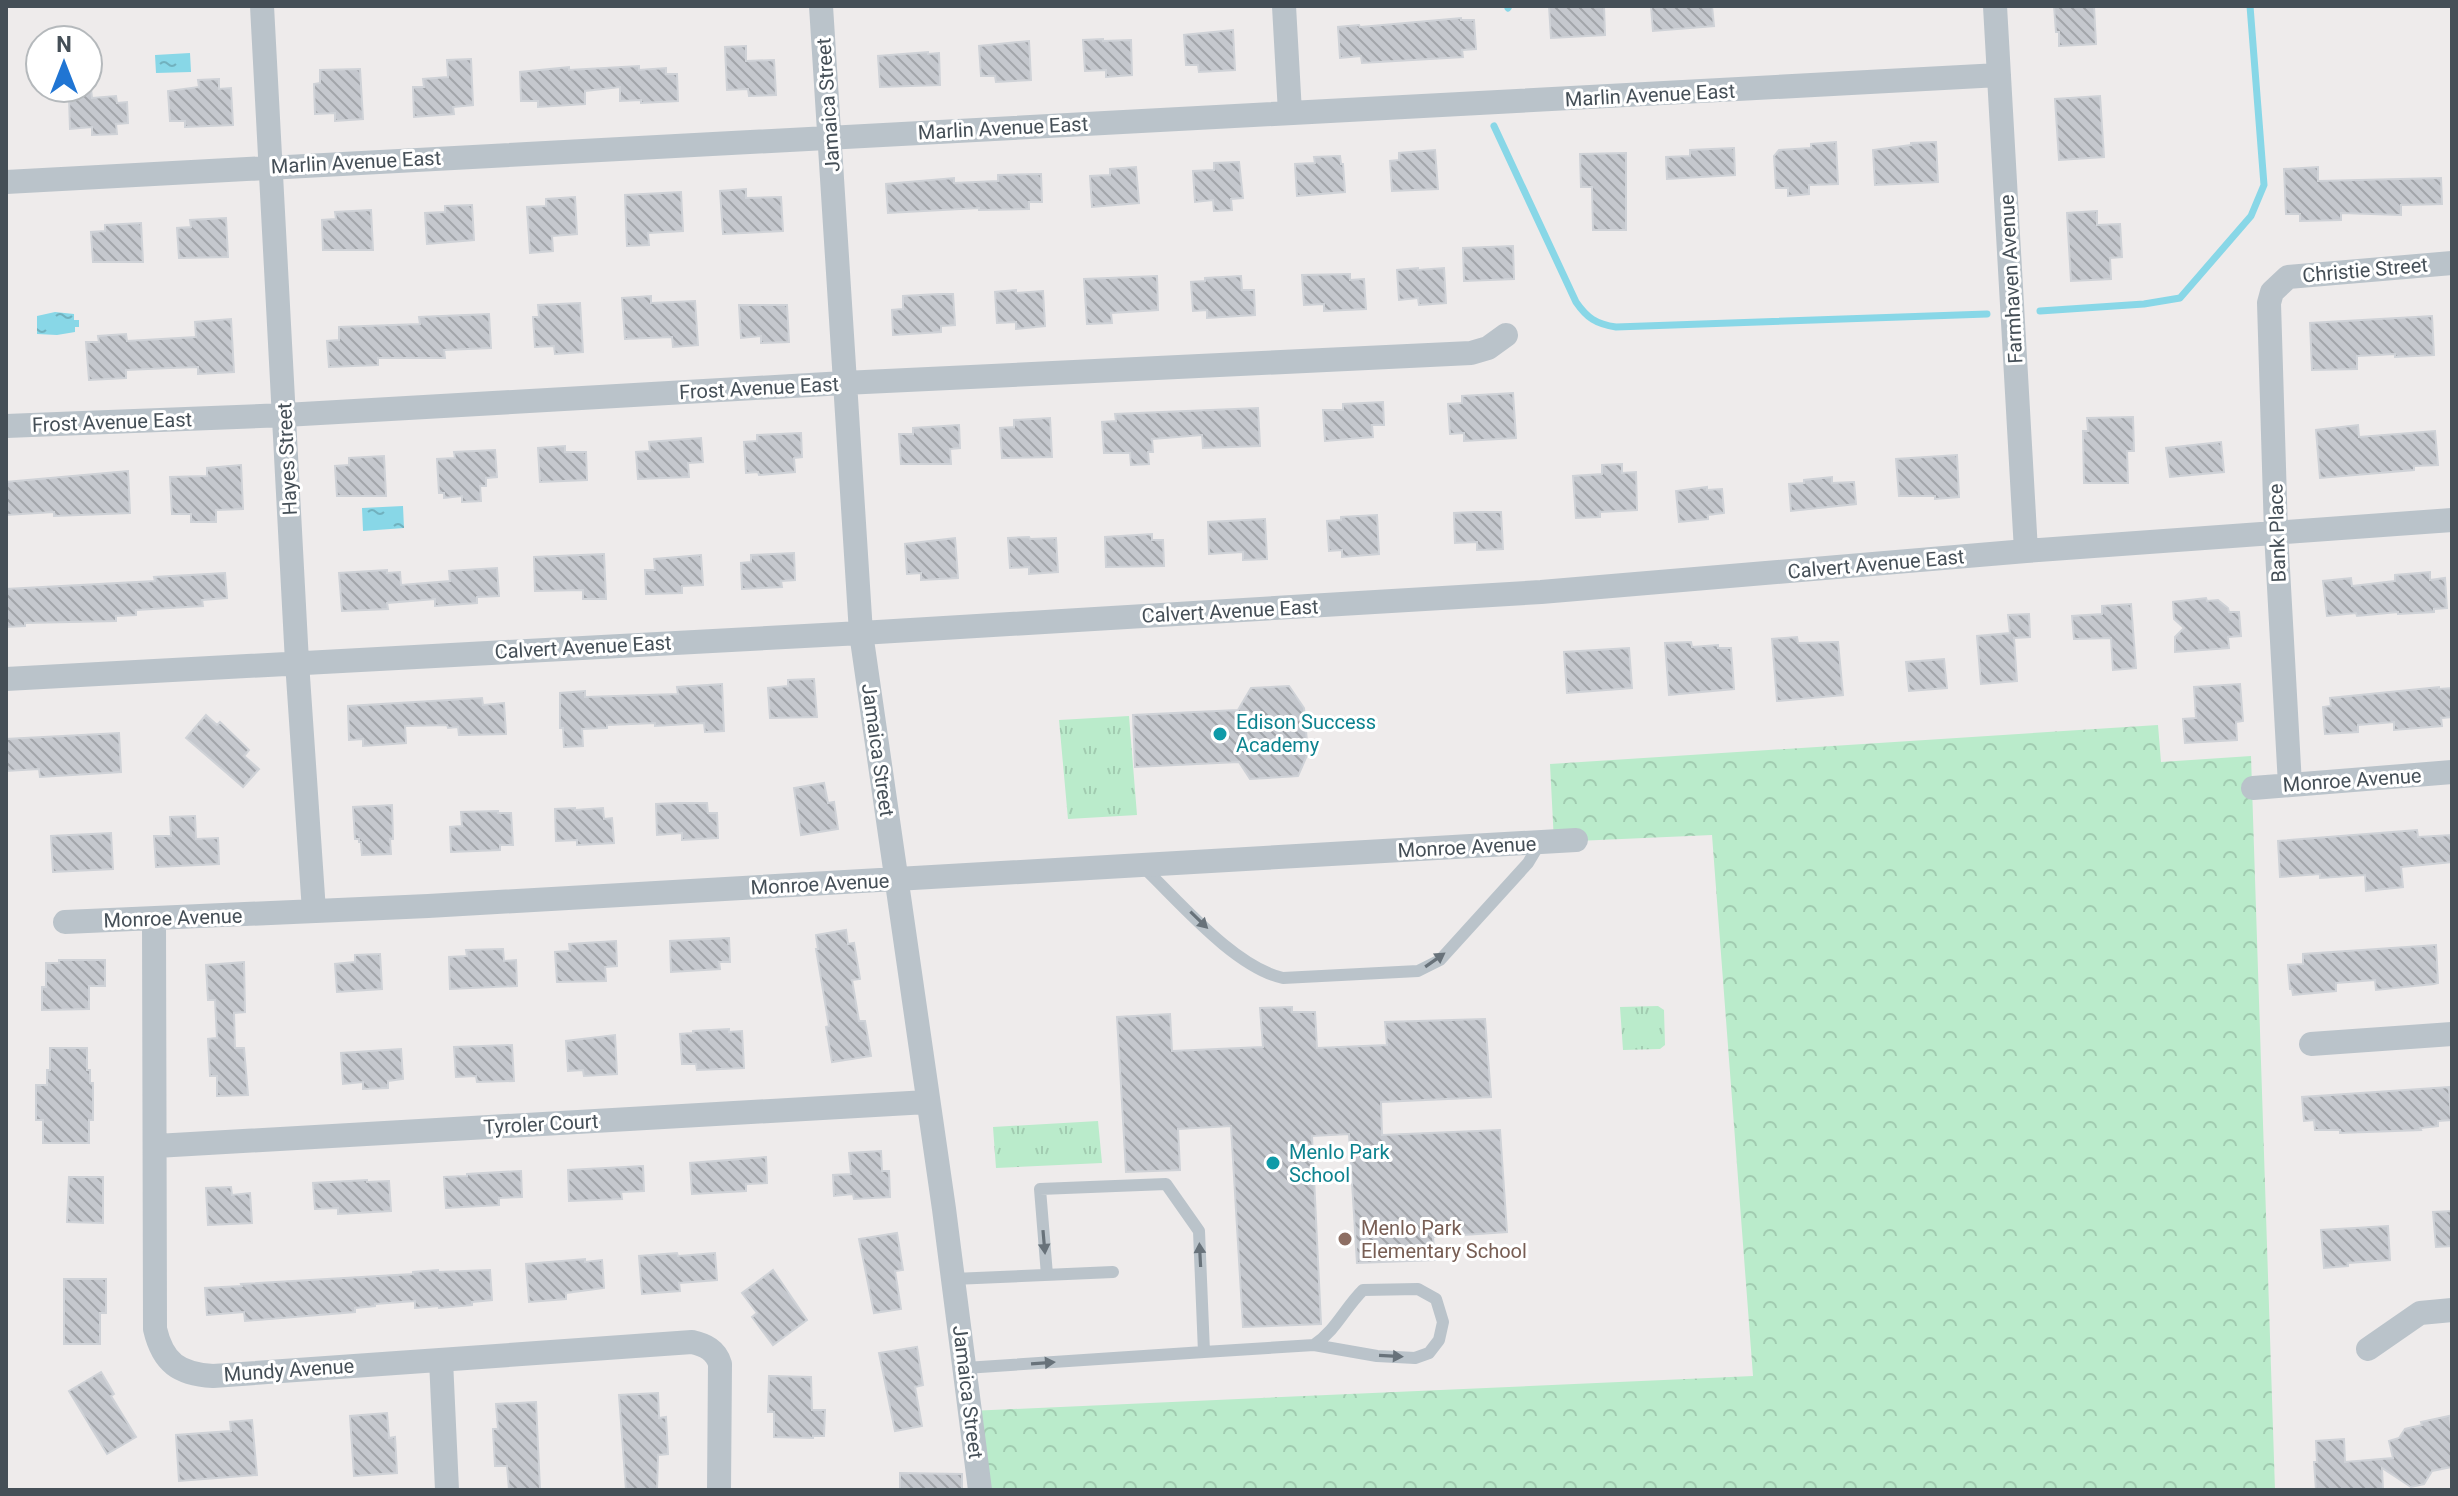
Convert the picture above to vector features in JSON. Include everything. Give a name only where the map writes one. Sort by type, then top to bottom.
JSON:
[{"type":"street","name":"Hayes Street","points":[[262,6],[297,662],[314,911]]},
{"type":"street","name":"Jamaica Street","points":[[821,6],[861,633],[980,1490]]},
{"type":"street","points":[[1284,6],[1290,113]]},
{"type":"street","name":"Farmhaven Avenue","points":[[1995,6],[2026,551]]},
{"type":"street","name":"Marlin Avenue East","points":[[6,182],[1999,75]]},
{"type":"street","name":"Christie Street","points":[[2279,283],[2288,277],[2302,275],[2452,263]]},
{"type":"street","name":"Bank Place","points":[[2279,283],[2269,303],[2276,533],[2290,785]]},
{"type":"street","name":"Frost Avenue East","points":[[6,426],[285,415],[844,383],[1471,353],[1488,348],[1506,335]]},
{"type":"street","name":"Calvert Avenue East","points":[[6,679],[861,633],[1541,592],[2026,551],[2452,520]]},
{"type":"street","name":"Monroe Avenue","points":[[2253,788],[2452,772]]},
{"type":"street","name":"Monroe Avenue","points":[[65,922],[314,911],[1576,840]]},
{"type":"street","name":"Mundy Avenue","points":[[154,919],[155,1329],[165,1355],[174,1365],[185,1372],[213,1376],[692,1342],[701,1344],[717,1355],[720,1364],[719,1490]]},
{"type":"street","points":[[2311,1044],[2452,1034]]},
{"type":"street","name":"Tyroler Court","points":[[156,1146],[927,1102]]},
{"type":"street","points":[[2368,1349],[2420,1313],[2452,1310]]},
{"type":"street","points":[[441,1360],[447,1490]]},
{"type":"lane","points":[[1142,866],[1229,949],[1267,974],[1283,978],[1418,971],[1440,960],[1528,863],[1540,843]]},
{"type":"lane","points":[[1047,1275],[1040,1189],[1166,1184],[1199,1231],[1204,1352]]},
{"type":"lane","points":[[953,1279],[1113,1272]]},
{"type":"lane","points":[[965,1368],[1314,1345],[1377,1356],[1415,1358],[1429,1353],[1439,1340],[1443,1322],[1436,1299],[1418,1289],[1363,1290],[1350,1303],[1333,1331],[1314,1345]]},
{"type":"green space","points":[[1129,716],[1137,815],[1068,819],[1059,720]]},
{"type":"green space","points":[[2158,725],[2161,762],[2251,756],[2275,1490],[980,1490],[970,1411],[1753,1376],[1712,835],[1554,842],[1550,764]]},
{"type":"green space","points":[[1658,1006],[1664,1010],[1665,1045],[1660,1049],[1623,1050],[1620,1007]]},
{"type":"green space","points":[[1098,1121],[1102,1163],[996,1168],[993,1127]]},
{"type":"water","points":[[190,53],[191,72],[156,73],[155,55]]},
{"type":"water","points":[[55,312],[74,314],[74,320],[79,320],[79,327],[75,327],[75,332],[57,335],[37,334],[37,316]]},
{"type":"water","points":[[403,506],[404,528],[363,531],[362,508]]},
{"type":"building","points":[[1549,6],[1604,6],[1605,35],[1551,38]]},
{"type":"building","points":[[1651,6],[1712,6],[1714,26],[1653,31]]},
{"type":"building","points":[[2054,6],[2094,6],[2096,44],[2059,46]]},
{"type":"building","points":[[1461,18],[1474,20],[1476,49],[1462,50],[1463,57],[1362,63],[1361,56],[1340,58],[1338,27]]},
{"type":"building","points":[[1233,30],[1235,70],[1199,72],[1198,65],[1186,65],[1184,35]]},
{"type":"building","points":[[1083,40],[1131,40],[1132,75],[1106,77],[1106,70],[1085,71]]},
{"type":"building","points":[[1029,41],[1031,80],[996,82],[995,76],[981,76],[979,46]]},
{"type":"building","points":[[746,46],[746,61],[774,60],[776,95],[749,96],[748,89],[727,90],[725,47]]},
{"type":"building","points":[[939,53],[940,85],[880,87],[878,56]]},
{"type":"building","points":[[471,59],[473,105],[453,107],[454,114],[414,117],[413,87],[424,87],[423,79],[448,77],[447,60]]},
{"type":"building","points":[[639,66],[639,70],[666,68],[666,74],[677,74],[678,101],[620,101],[620,87],[585,91],[585,104],[538,107],[538,101],[521,101],[520,72],[569,67],[569,70]]},
{"type":"building","points":[[360,69],[363,119],[335,121],[335,113],[315,114],[314,84],[320,83],[320,70]]},
{"type":"building","points":[[219,79],[219,89],[231,88],[233,125],[185,127],[185,121],[170,121],[168,91],[199,87],[198,80]]},
{"type":"building","points":[[116,96],[117,103],[127,102],[128,123],[116,124],[117,134],[92,135],[92,127],[70,129],[69,104],[104,104],[104,97]]},
{"type":"building","points":[[2100,96],[2104,157],[2059,160],[2055,99]]},
{"type":"building","points":[[1836,142],[1838,184],[1809,185],[1809,194],[1788,196],[1788,188],[1776,188],[1774,156],[1779,150],[1811,148],[1811,144]]},
{"type":"building","points":[[1936,142],[1938,182],[1875,185],[1873,150]]},
{"type":"building","points":[[1734,148],[1735,175],[1667,179],[1666,157],[1690,156],[1690,150]]},
{"type":"building","points":[[1435,150],[1438,189],[1392,191],[1390,161],[1399,160],[1399,153]]},
{"type":"building","points":[[1626,153],[1626,230],[1593,230],[1592,187],[1581,187],[1580,154]]},
{"type":"building","points":[[1340,156],[1345,192],[1297,196],[1295,164],[1315,163],[1314,157]]},
{"type":"building","points":[[1239,162],[1243,198],[1231,199],[1232,210],[1214,211],[1213,200],[1195,202],[1193,171],[1214,170],[1214,163]]},
{"type":"building","points":[[1136,167],[1139,203],[1092,207],[1090,176],[1110,175],[1110,169]]},
{"type":"building","points":[[2318,167],[2318,181],[2441,178],[2442,204],[2401,205],[2401,215],[2341,213],[2341,220],[2300,221],[2300,214],[2286,214],[2284,169]]},
{"type":"building","points":[[1041,174],[1042,202],[1029,202],[1029,209],[979,208],[888,213],[886,184],[954,178],[954,183],[998,181],[998,175]]},
{"type":"building","points":[[746,189],[746,198],[781,197],[783,231],[723,234],[720,191]]},
{"type":"building","points":[[681,192],[683,231],[648,233],[649,245],[627,246],[625,195]]},
{"type":"building","points":[[575,197],[577,234],[552,236],[553,251],[530,253],[527,207],[546,206],[546,199]]},
{"type":"building","points":[[472,205],[474,240],[427,244],[425,213],[445,212],[445,206]]},
{"type":"building","points":[[371,210],[373,250],[323,250],[322,220],[336,219],[335,212]]},
{"type":"building","points":[[2097,211],[2097,225],[2120,224],[2122,257],[2110,258],[2111,279],[2071,281],[2067,213]]},
{"type":"building","points":[[226,218],[228,257],[179,258],[177,228],[191,227],[190,220]]},
{"type":"building","points":[[141,223],[143,262],[93,262],[91,232],[105,231],[105,225]]},
{"type":"building","points":[[1513,246],[1514,279],[1464,281],[1463,248]]},
{"type":"building","points":[[1444,268],[1446,303],[1419,305],[1418,298],[1399,300],[1397,270]]},
{"type":"building","points":[[1350,274],[1350,280],[1364,279],[1366,309],[1324,311],[1324,304],[1304,305],[1302,275]]},
{"type":"building","points":[[1157,276],[1158,310],[1111,313],[1112,323],[1087,324],[1084,279]]},
{"type":"building","points":[[1241,276],[1242,290],[1254,290],[1255,315],[1207,318],[1207,310],[1193,311],[1191,282]]},
{"type":"building","points":[[1016,290],[1016,293],[1043,291],[1045,326],[1016,329],[1016,322],[997,323],[995,292]]},
{"type":"building","points":[[953,294],[955,325],[941,326],[941,332],[893,335],[892,310],[903,309],[903,296]]},
{"type":"building","points":[[651,296],[651,303],[695,301],[698,345],[673,347],[672,337],[625,339],[622,298]]},
{"type":"building","points":[[580,303],[583,352],[555,354],[554,346],[535,347],[533,317],[539,317],[538,305]]},
{"type":"building","points":[[739,305],[787,305],[789,342],[761,343],[761,336],[741,338]]},
{"type":"building","points":[[489,314],[491,348],[444,350],[445,358],[378,358],[378,365],[329,367],[327,341],[339,340],[339,327],[420,324],[419,317]]},
{"type":"building","points":[[2432,316],[2434,355],[2357,356],[2357,369],[2312,370],[2310,323]]},
{"type":"building","points":[[231,319],[234,372],[198,374],[198,367],[126,370],[126,378],[89,380],[86,342],[99,342],[98,336],[126,334],[127,341],[196,337],[195,322]]},
{"type":"building","points":[[1513,393],[1516,438],[1464,441],[1464,433],[1450,434],[1448,404],[1462,403],[1462,396]]},
{"type":"building","points":[[1383,402],[1384,425],[1372,425],[1373,437],[1325,441],[1323,410],[1343,410],[1343,404]]},
{"type":"building","points":[[1258,408],[1260,446],[1203,448],[1202,435],[1152,439],[1153,452],[1148,452],[1149,464],[1131,465],[1130,453],[1104,453],[1102,422],[1116,421],[1115,414]]},
{"type":"building","points":[[2133,417],[2134,451],[2127,451],[2128,483],[2084,483],[2083,431],[2088,431],[2087,418]]},
{"type":"building","points":[[1050,418],[1052,457],[1002,458],[1000,428],[1014,427],[1014,420]]},
{"type":"building","points":[[959,425],[960,448],[950,449],[951,464],[901,464],[899,434],[913,434],[913,428]]},
{"type":"building","points":[[2358,425],[2359,437],[2435,431],[2438,465],[2320,478],[2316,430]]},
{"type":"building","points":[[801,433],[802,457],[794,458],[795,472],[746,473],[744,442],[757,441],[757,435]]},
{"type":"building","points":[[701,438],[703,462],[688,463],[689,477],[638,479],[636,452],[650,451],[649,442]]},
{"type":"building","points":[[2221,442],[2224,472],[2170,477],[2166,448]]},
{"type":"building","points":[[565,446],[565,452],[586,452],[587,480],[540,482],[538,448]]},
{"type":"building","points":[[495,450],[497,477],[486,478],[486,486],[480,486],[481,501],[462,502],[462,496],[444,498],[444,493],[439,493],[437,459],[455,458],[454,452]]},
{"type":"building","points":[[1957,455],[1959,497],[1899,496],[1896,459]]},
{"type":"building","points":[[384,456],[386,496],[337,496],[335,466],[349,465],[349,458]]},
{"type":"building","points":[[1622,464],[1622,473],[1636,472],[1637,510],[1600,512],[1600,517],[1576,518],[1573,476],[1602,474],[1602,465]]},
{"type":"building","points":[[241,465],[243,509],[216,510],[216,522],[191,522],[191,514],[172,514],[170,477],[207,476],[207,468]]},
{"type":"building","points":[[128,471],[130,513],[6,515],[6,482]]},
{"type":"building","points":[[1832,477],[1832,483],[1854,482],[1856,504],[1791,511],[1789,484]]},
{"type":"building","points":[[1707,487],[1707,490],[1722,489],[1724,513],[1708,515],[1708,519],[1679,522],[1676,491]]},
{"type":"building","points":[[1501,512],[1503,549],[1477,550],[1477,542],[1455,543],[1454,513]]},
{"type":"building","points":[[1377,515],[1379,554],[1342,557],[1342,550],[1329,551],[1327,521]]},
{"type":"building","points":[[1265,519],[1267,559],[1243,560],[1243,552],[1209,554],[1208,522]]},
{"type":"building","points":[[1152,534],[1152,540],[1163,540],[1164,566],[1106,567],[1105,537]]},
{"type":"building","points":[[955,538],[958,578],[921,580],[921,573],[907,574],[905,544]]},
{"type":"building","points":[[1008,538],[1056,538],[1058,572],[1029,574],[1029,567],[1010,568]]},
{"type":"building","points":[[794,553],[795,580],[781,581],[782,587],[742,589],[741,563],[751,562],[751,555]]},
{"type":"building","points":[[604,554],[606,599],[583,599],[583,590],[535,591],[534,557]]},
{"type":"building","points":[[701,555],[703,585],[682,586],[682,593],[646,594],[645,570],[655,570],[654,559]]},
{"type":"building","points":[[497,568],[499,596],[477,597],[477,603],[435,606],[435,599],[387,603],[388,609],[342,611],[339,573],[400,572],[401,585],[450,581],[449,571]]},
{"type":"building","points":[[2430,572],[2430,580],[2445,578],[2447,608],[2434,609],[2434,612],[2327,616],[2323,581],[2351,578],[2352,586],[2395,581],[2395,575]]},
{"type":"building","points":[[225,573],[227,598],[202,600],[203,606],[136,610],[136,615],[116,616],[116,621],[25,623],[25,626],[6,627],[6,589],[155,581],[154,577]]},
{"type":"building","points":[[2206,598],[2207,601],[2218,600],[2229,612],[2239,612],[2241,636],[2228,637],[2229,648],[2175,652],[2175,637],[2184,628],[2174,619],[2173,602]]},
{"type":"building","points":[[2131,604],[2136,668],[2113,670],[2111,638],[2074,639],[2072,616],[2102,614],[2102,606]]},
{"type":"building","points":[[2029,614],[2030,637],[2014,638],[2017,681],[1981,684],[1977,636],[2010,633],[2008,615]]},
{"type":"building","points":[[1797,637],[1798,643],[1838,642],[1843,695],[1777,701],[1772,639]]},
{"type":"building","points":[[1691,642],[1692,647],[1718,645],[1718,648],[1731,648],[1734,689],[1669,695],[1665,643]]},
{"type":"building","points":[[1629,648],[1632,688],[1567,693],[1564,652]]},
{"type":"building","points":[[1944,659],[1947,688],[1909,691],[1906,662]]},
{"type":"building","points":[[814,679],[817,717],[770,718],[768,688],[788,686],[788,680]]},
{"type":"building","points":[[722,684],[724,731],[705,732],[704,723],[607,725],[607,728],[582,729],[583,746],[564,747],[563,728],[560,728],[560,693],[585,691],[585,697],[678,694],[677,687]]},
{"type":"building","points":[[2240,684],[2243,721],[2236,722],[2237,740],[2185,743],[2183,719],[2196,718],[2194,687]]},
{"type":"building","name":"Edison Success Academy","points":[[1289,686],[1304,708],[1308,753],[1298,776],[1250,779],[1239,762],[1135,767],[1133,715],[1238,710],[1251,688]]},
{"type":"building","points":[[2452,688],[2452,717],[2441,718],[2442,726],[2394,730],[2394,722],[2358,725],[2358,732],[2325,734],[2323,707],[2331,706],[2330,698]]},
{"type":"building","points":[[482,698],[483,705],[504,703],[506,734],[459,735],[458,727],[448,728],[447,725],[405,726],[406,743],[363,746],[363,739],[349,740],[348,706]]},
{"type":"building","points":[[206,715],[217,725],[220,722],[249,750],[244,756],[259,769],[243,787],[186,738]]},
{"type":"building","points":[[119,733],[121,772],[40,777],[39,769],[6,771],[6,739]]},
{"type":"building","points":[[824,783],[828,803],[834,802],[838,829],[801,835],[794,788]]},
{"type":"building","points":[[707,803],[708,813],[717,813],[718,838],[682,840],[682,833],[657,835],[656,804]]},
{"type":"building","points":[[392,805],[391,854],[362,855],[361,842],[355,839],[353,807]]},
{"type":"building","points":[[603,808],[604,819],[612,818],[614,843],[577,845],[577,840],[556,841],[555,809]]},
{"type":"building","points":[[461,812],[511,813],[513,845],[500,845],[500,850],[451,852],[450,827],[462,826]]},
{"type":"building","points":[[195,816],[196,839],[218,838],[219,864],[156,867],[154,836],[171,836],[170,817]]},
{"type":"building","points":[[2417,830],[2418,837],[2452,835],[2452,862],[2401,867],[2403,887],[2366,891],[2365,875],[2280,877],[2278,841]]},
{"type":"building","points":[[111,833],[113,869],[53,872],[51,836]]},
{"type":"building","points":[[846,930],[848,944],[854,943],[860,979],[852,980],[859,1021],[865,1021],[871,1056],[832,1062],[816,935]]},
{"type":"building","points":[[729,938],[730,962],[719,962],[720,969],[671,972],[670,941]]},
{"type":"building","points":[[616,941],[617,966],[605,967],[606,981],[557,982],[555,952],[570,951],[569,944]]},
{"type":"building","points":[[2436,945],[2438,983],[2376,990],[2375,980],[2336,983],[2336,991],[2293,995],[2290,989],[2288,965],[2303,964],[2303,954]]},
{"type":"building","points":[[503,949],[504,961],[516,960],[517,986],[450,989],[449,957],[467,956],[466,950]]},
{"type":"building","points":[[380,954],[382,989],[337,992],[335,964],[355,962],[355,955]]},
{"type":"building","points":[[59,960],[105,960],[105,986],[89,986],[89,1009],[42,1010],[46,963],[59,963]]},
{"type":"building","points":[[244,962],[245,1012],[234,1013],[235,1048],[244,1048],[248,1095],[217,1096],[217,1076],[210,1076],[208,1039],[217,1038],[215,1000],[208,1000],[206,965]]},
{"type":"building","name":"Menlo Park School","points":[[1292,1007],[1292,1012],[1315,1012],[1317,1048],[1387,1045],[1385,1022],[1485,1019],[1491,1097],[1381,1102],[1382,1135],[1500,1130],[1507,1232],[1433,1237],[1435,1260],[1357,1263],[1349,1134],[1312,1136],[1321,1324],[1243,1327],[1231,1126],[1178,1129],[1180,1170],[1126,1172],[1117,1017],[1170,1014],[1172,1051],[1263,1047],[1260,1008]]},
{"type":"building","points":[[729,1029],[729,1032],[742,1031],[744,1068],[697,1070],[696,1064],[682,1064],[680,1034]]},
{"type":"building","points":[[615,1035],[617,1074],[584,1076],[583,1070],[568,1071],[566,1041]]},
{"type":"building","points":[[512,1045],[514,1081],[477,1082],[476,1076],[456,1077],[454,1047]]},
{"type":"building","points":[[50,1048],[87,1048],[87,1070],[90,1070],[90,1083],[93,1083],[93,1120],[89,1120],[89,1143],[43,1143],[43,1120],[36,1120],[36,1085],[47,1085]]},
{"type":"building","points":[[401,1049],[403,1079],[388,1081],[388,1088],[363,1089],[363,1082],[343,1084],[341,1053]]},
{"type":"building","points":[[2449,1087],[2451,1120],[2438,1121],[2438,1126],[2421,1130],[2340,1133],[2340,1130],[2315,1130],[2314,1120],[2304,1121],[2302,1097]]},
{"type":"building","points":[[881,1151],[882,1171],[889,1171],[890,1197],[854,1199],[853,1194],[834,1196],[833,1175],[851,1174],[849,1153]]},
{"type":"building","points":[[766,1157],[767,1183],[746,1184],[746,1191],[692,1194],[690,1163]]},
{"type":"building","points":[[643,1166],[644,1191],[621,1192],[622,1199],[569,1201],[568,1170]]},
{"type":"building","points":[[521,1171],[522,1197],[499,1198],[499,1205],[446,1208],[444,1177]]},
{"type":"building","points":[[69,1177],[103,1177],[103,1223],[67,1222]]},
{"type":"building","points":[[389,1181],[391,1211],[338,1214],[338,1208],[315,1209],[313,1183]]},
{"type":"building","points":[[231,1187],[232,1195],[250,1193],[252,1223],[208,1225],[206,1188]]},
{"type":"building","points":[[2452,1211],[2452,1246],[2436,1247],[2433,1212]]},
{"type":"building","points":[[2388,1226],[2390,1260],[2324,1268],[2321,1230]]},
{"type":"building","points":[[897,1233],[903,1270],[895,1271],[901,1309],[874,1313],[859,1239]]},
{"type":"building","points":[[677,1253],[678,1256],[715,1253],[717,1280],[679,1283],[680,1291],[642,1294],[639,1256]]},
{"type":"building","points":[[585,1259],[585,1262],[602,1260],[604,1288],[566,1293],[566,1299],[529,1302],[526,1264]]},
{"type":"building","points":[[438,1270],[490,1270],[492,1300],[439,1308],[415,1308],[415,1301],[375,1304],[355,1308],[355,1312],[245,1321],[244,1312],[207,1315],[205,1288]]},
{"type":"building","points":[[773,1270],[807,1320],[773,1345],[752,1317],[757,1313],[742,1293]]},
{"type":"building","points":[[64,1279],[106,1279],[106,1313],[100,1313],[100,1344],[64,1344]]},
{"type":"building","points":[[917,1347],[923,1385],[915,1387],[922,1426],[895,1431],[879,1353]]},
{"type":"building","points":[[101,1372],[114,1394],[111,1396],[136,1437],[107,1454],[69,1391]]},
{"type":"building","points":[[769,1376],[811,1377],[812,1410],[825,1410],[824,1436],[774,1437],[774,1412],[768,1412]]},
{"type":"building","points":[[658,1393],[659,1418],[666,1417],[668,1454],[658,1455],[657,1490],[626,1490],[619,1395]]},
{"type":"building","points":[[536,1402],[540,1490],[509,1490],[507,1466],[495,1466],[493,1429],[498,1429],[496,1404]]},
{"type":"building","points":[[387,1413],[389,1438],[395,1437],[397,1473],[354,1476],[350,1416]]},
{"type":"building","points":[[2449,1416],[2452,1467],[2432,1471],[2424,1484],[2411,1487],[2382,1468],[2383,1490],[2316,1490],[2316,1441],[2344,1439],[2345,1462],[2393,1458],[2389,1441],[2399,1438],[2405,1429]]},
{"type":"building","points":[[252,1420],[257,1475],[179,1481],[176,1435],[231,1431],[230,1422]]},
{"type":"building","points":[[900,1473],[962,1474],[962,1490],[900,1490]]},
{"type":"waterway","points":[[2040,311],[2144,304],[2180,298],[2251,216],[2264,185],[2250,6]]},
{"type":"waterway","points":[[1494,126],[1576,302],[1597,322],[1616,327],[1987,314]]},
{"type":"place","name":"Edison Success Academy","points":[[1220,734]]},
{"type":"place","name":"Menlo Park School","points":[[1273,1163]]},
{"type":"place","name":"Menlo Park Elementary School","points":[[1345,1239]]}]
